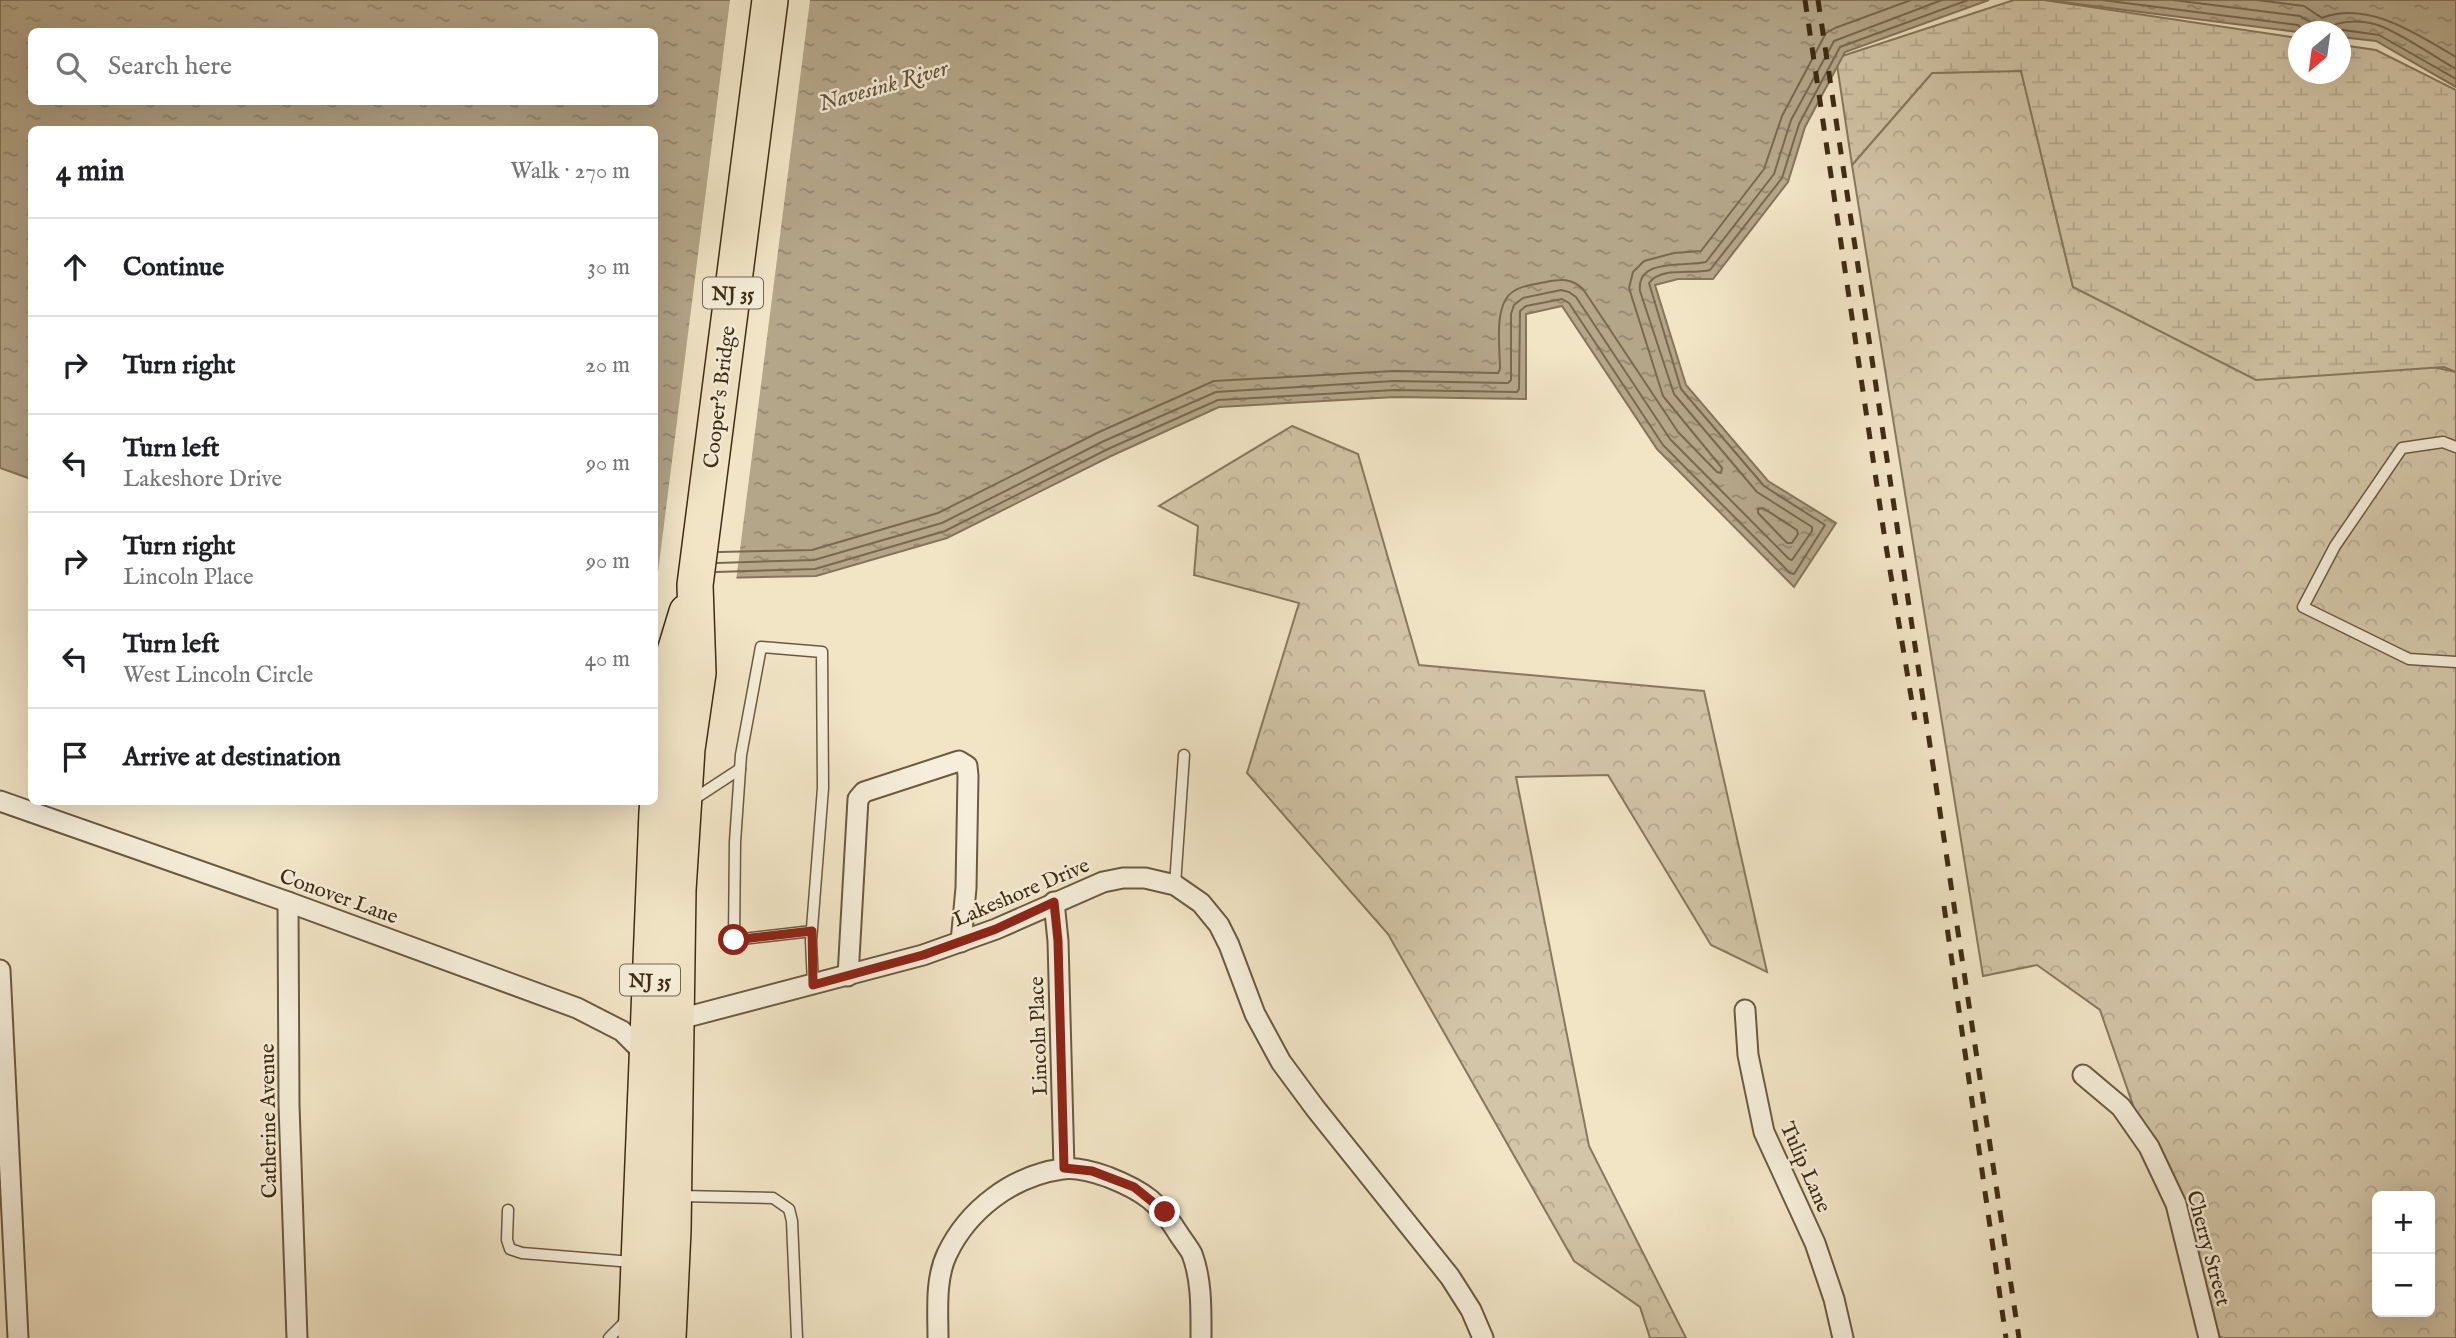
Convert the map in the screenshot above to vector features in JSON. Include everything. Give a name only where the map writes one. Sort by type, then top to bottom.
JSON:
[{"type":"highway","name":"Cooper's Bridge","points":[[695,585],[770,0]]},
{"type":"highway","name":"NJ 35","points":[[658,804],[670,668],[695,585]]},
{"type":"highway","name":"NJ 35","points":[[668,1338],[678,890],[682,807],[698,673],[695,585]]},
{"type":"highway","name":"NJ 35","points":[[637,1324],[649,1058],[651,906],[658,805]]},
{"type":"street","points":[[848,976],[858,799],[864,792],[959,761],[967,766],[968,776],[966,888],[961,942]]},
{"type":"street","name":"Conover Lane","points":[[0,801],[288,902],[577,1008],[627,1034],[649,1058]]},
{"type":"street","name":"Lakeshore Drive","points":[[676,1020],[923,955],[961,942],[1102,882],[1145,878],[1175,885],[1201,903],[1219,925],[1229,944],[1255,1014],[1282,1062],[1315,1108],[1450,1277],[1471,1310],[1483,1338]]},
{"type":"street","name":"Catherine Avenue","points":[[288,902],[289,1105],[297,1338]]},
{"type":"street","name":"Lincoln Place","points":[[1054,902],[1059,967],[1064,1168]]},
{"type":"street","points":[[0,970],[2,1067],[18,1338]]},
{"type":"street","name":"Tulip Lane","points":[[1745,1010],[1748,1055],[1764,1132],[1815,1243],[1834,1300],[1843,1338]]},
{"type":"street","name":"Cherry Street","points":[[2083,1074],[2122,1107],[2149,1147],[2166,1181],[2176,1204],[2209,1338]]},
{"type":"street","points":[[938,1338],[938,1286],[946,1255],[971,1215],[1009,1186],[1064,1168],[1092,1171],[1134,1187],[1165,1212],[1192,1254],[1200,1293],[1201,1338]]},
{"type":"lane","points":[[2456,447],[2443,442],[2402,448],[2334,546],[2304,607],[2409,660],[2456,662]]},
{"type":"lane","points":[[812,931],[734,940],[735,842],[741,755],[761,648],[822,652],[823,788],[812,931],[813,985]]},
{"type":"lane","points":[[1175,885],[1184,755]]},
{"type":"lane","points":[[682,807],[740,769]]},
{"type":"lane","points":[[673,1196],[773,1198],[789,1209],[792,1221],[797,1338]]},
{"type":"lane","points":[[508,1210],[507,1240],[510,1249],[522,1253],[640,1262]]},
{"type":"lane","points":[[609,1338],[637,1324]]},
{"type":"green space","points":[[2014,0],[2044,0],[2288,37],[2288,84],[2351,84],[2351,46],[2376,50],[2456,90],[2456,372],[2444,367],[2256,380],[2073,287],[2021,71],[1932,73],[1852,165],[1836,58]]},
{"type":"green space","points":[[2021,70],[2073,287],[2456,372],[2456,1338],[2223,1338],[2212,1333],[2100,1010],[2037,965],[1983,976],[1852,165],[1932,73]]},
{"type":"green space","points":[[1292,426],[1358,454],[1419,665],[1704,691],[1767,972],[1711,945],[1608,775],[1516,777],[1589,1146],[1686,1338],[1650,1338],[1640,1307],[1574,1261],[1388,934],[1247,773],[1299,603],[1194,575],[1198,526],[1159,506]]},
{"type":"water","name":"Navesink River","points":[[0,0],[1989,0],[1845,52],[1805,127],[1788,182],[1713,279],[1678,279],[1655,285],[1686,385],[1768,481],[1836,523],[1794,587],[1657,449],[1562,306],[1526,314],[1526,399],[1395,397],[1219,407],[1111,456],[947,538],[816,576],[719,578],[658,591],[658,126],[28,126],[28,478],[0,468]]},
{"type":"water","points":[[2046,0],[2456,0],[2456,87],[2376,41],[2351,38],[2351,21],[2288,21],[2288,31]]},
{"type":"pier","points":[[730,0],[810,0],[736,581],[660,594],[658,602],[658,572]]},
{"type":"railway","points":[[1805,0],[1885,540],[1915,720]]},
{"type":"railway","points":[[1818,0],[2019,1338]]},
{"type":"railway","points":[[1944,906],[2006,1338]]},
{"type":"route","points":[[734,940],[812,931],[813,985],[961,942],[1054,902],[1058,941],[1064,1168],[1092,1171],[1134,1187],[1165,1212]]}]
